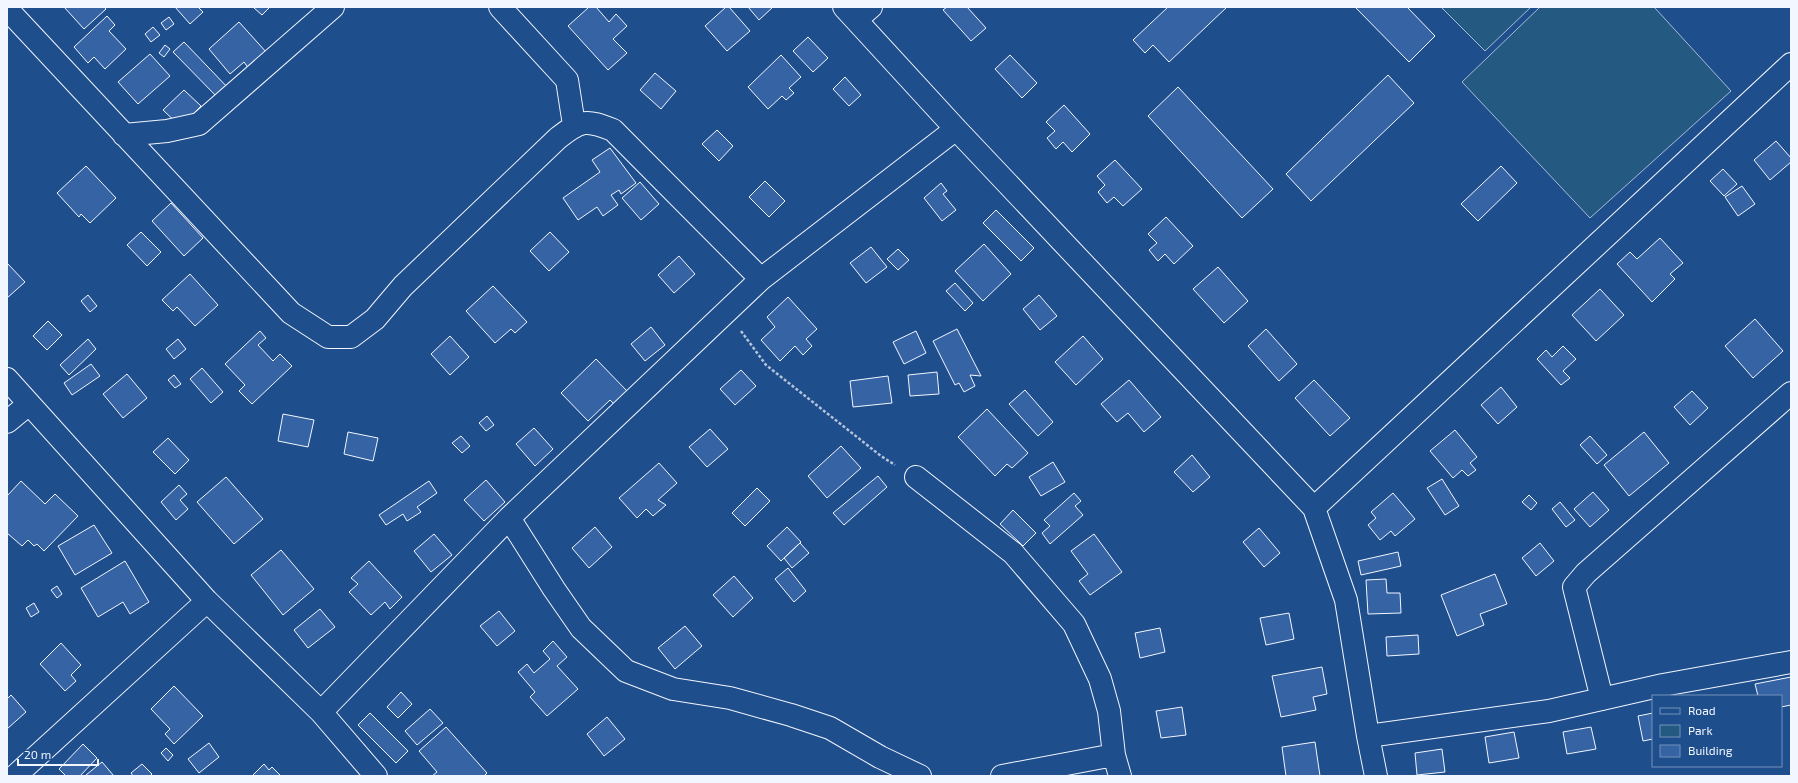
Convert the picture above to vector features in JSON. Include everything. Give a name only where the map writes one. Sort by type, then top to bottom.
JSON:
[{"type":"street","points":[[124,135],[167,131],[199,124],[333,7]]},
{"type":"street","points":[[500,7],[567,80],[574,125]]},
{"type":"street","points":[[7,9],[291,313],[328,337],[351,337],[374,319],[403,286],[574,125],[593,122],[613,130],[761,279]]},
{"type":"street","points":[[857,11],[956,129],[1314,508],[1346,600],[1376,776]]},
{"type":"street","points":[[1314,508],[1791,64]]},
{"type":"street","points":[[321,712],[509,518],[761,279],[956,129]]},
{"type":"street","points":[[7,379],[206,601],[321,712],[376,776]]},
{"type":"street","points":[[1602,699],[1574,586],[1586,573],[1791,393]]},
{"type":"street","points":[[7,422],[29,404]]},
{"type":"street","points":[[916,477],[1013,553],[1074,624],[1100,679],[1109,711],[1114,755],[1120,776]]},
{"type":"street","points":[[509,518],[554,589],[581,628],[626,671],[673,689],[730,698],[791,715],[830,728],[880,757],[920,776]]},
{"type":"street","points":[[15,776],[206,601]]},
{"type":"street","points":[[1368,736],[1549,711],[1663,685],[1791,662]]},
{"type":"street","points":[[1002,776],[1114,755]]},
{"type":"path","points":[[727,312],[766,365],[881,456],[916,477]]},
{"type":"green space","points":[[1441,7],[1531,7],[1485,51]]},
{"type":"green space","points":[[1540,7],[1654,7],[1731,91],[1590,218],[1462,82]]},
{"type":"building","points":[[64,7],[104,7],[106,9],[84,29]]},
{"type":"building","points":[[175,7],[198,7],[203,12],[190,24]]},
{"type":"building","points":[[253,7],[270,7],[262,15]]},
{"type":"building","points":[[589,7],[596,7],[609,22],[616,14],[627,26],[613,39],[627,53],[608,70],[568,26]]},
{"type":"building","points":[[726,7],[729,7],[750,31],[727,51],[705,26]]},
{"type":"building","points":[[748,7],[773,7],[759,20]]},
{"type":"building","points":[[947,7],[967,7],[986,28],[971,41],[943,10]]},
{"type":"building","points":[[1168,7],[1227,7],[1169,62],[1153,45],[1145,53],[1133,40]]},
{"type":"building","points":[[1355,7],[1407,7],[1435,36],[1409,62]]},
{"type":"building","points":[[107,16],[115,25],[109,31],[126,49],[105,69],[94,57],[88,63],[74,47]]},
{"type":"building","points":[[169,17],[174,24],[166,30],[161,23]]},
{"type":"building","points":[[239,22],[267,53],[249,69],[244,62],[230,74],[209,49]]},
{"type":"building","points":[[153,27],[160,35],[151,42],[145,34]]},
{"type":"building","points":[[808,37],[828,58],[813,72],[793,51]]},
{"type":"building","points":[[184,42],[231,91],[221,101],[173,52]]},
{"type":"building","points":[[165,45],[170,49],[164,57],[159,53]]},
{"type":"building","points":[[150,54],[170,76],[138,104],[118,82]]},
{"type":"building","points":[[781,55],[801,77],[789,88],[794,93],[786,100],[782,96],[768,109],[748,87]]},
{"type":"building","points":[[1010,55],[1037,83],[1022,98],[995,69]]},
{"type":"building","points":[[655,73],[676,91],[661,109],[640,90]]},
{"type":"building","points":[[1388,75],[1414,103],[1311,201],[1286,174]]},
{"type":"building","points":[[845,77],[861,95],[849,106],[833,89]]},
{"type":"building","points":[[1178,87],[1273,189],[1242,218],[1148,116]]},
{"type":"building","points":[[184,90],[201,106],[181,127],[163,110]]},
{"type":"building","points":[[1064,105],[1090,134],[1072,152],[1063,142],[1056,149],[1047,138],[1055,131],[1046,122]]},
{"type":"building","points":[[717,130],[733,146],[719,161],[702,144]]},
{"type":"building","points":[[1776,141],[1791,158],[1791,162],[1770,180],[1754,160]]},
{"type":"building","points":[[610,148],[636,183],[621,194],[619,190],[611,195],[618,205],[603,216],[597,207],[578,220],[563,198],[600,172],[592,160]]},
{"type":"building","points":[[1115,160],[1142,189],[1123,206],[1114,197],[1107,203],[1098,192],[1105,185],[1097,176]]},
{"type":"building","points":[[86,166],[116,198],[90,223],[81,214],[79,217],[57,193]]},
{"type":"building","points":[[1501,166],[1517,183],[1478,221],[1461,204]]},
{"type":"building","points":[[1723,169],[1737,184],[1724,196],[1710,181]]},
{"type":"building","points":[[765,181],[785,201],[769,217],[749,197]]},
{"type":"building","points":[[640,182],[659,204],[641,220],[622,198]]},
{"type":"building","points":[[941,183],[947,191],[943,194],[956,210],[942,221],[924,198]]},
{"type":"building","points":[[1742,186],[1755,204],[1738,216],[1725,197]]},
{"type":"building","points":[[171,203],[203,238],[184,256],[152,221]]},
{"type":"building","points":[[996,210],[1034,248],[1021,261],[983,223]]},
{"type":"building","points":[[1166,217],[1193,246],[1174,264],[1165,254],[1158,261],[1149,250],[1157,243],[1148,234]]},
{"type":"building","points":[[141,232],[161,252],[147,266],[127,245]]},
{"type":"building","points":[[550,232],[569,252],[549,271],[530,251]]},
{"type":"building","points":[[1660,238],[1683,263],[1670,274],[1675,279],[1652,302],[1617,264],[1630,252],[1637,259]]},
{"type":"building","points":[[984,244],[1011,274],[983,301],[955,271]]},
{"type":"building","points":[[871,247],[887,267],[866,283],[850,263]]},
{"type":"building","points":[[898,249],[909,260],[898,270],[887,259]]},
{"type":"building","points":[[679,256],[695,274],[674,293],[658,275]]},
{"type":"building","points":[[7,263],[25,282],[7,298]]},
{"type":"building","points":[[1218,267],[1248,301],[1224,323],[1193,289]]},
{"type":"building","points":[[190,274],[218,305],[195,326],[177,307],[173,311],[162,300]]},
{"type":"building","points":[[955,283],[973,303],[965,311],[946,291]]},
{"type":"building","points":[[493,286],[527,322],[515,333],[511,329],[495,343],[466,311]]},
{"type":"building","points":[[1600,289],[1624,315],[1596,341],[1572,315]]},
{"type":"building","points":[[88,295],[97,306],[90,312],[81,301]]},
{"type":"building","points":[[1039,295],[1057,316],[1040,330],[1023,309]]},
{"type":"building","points":[[788,297],[817,329],[806,339],[812,346],[803,355],[795,346],[780,361],[761,340],[775,327],[767,317]]},
{"type":"building","points":[[1755,319],[1783,351],[1753,378],[1725,346]]},
{"type":"building","points":[[48,321],[62,335],[47,350],[33,336]]},
{"type":"building","points":[[651,327],[665,345],[645,361],[631,344]]},
{"type":"building","points":[[957,329],[981,376],[970,375],[975,386],[964,392],[959,383],[955,385],[933,341]]},
{"type":"building","points":[[1266,329],[1297,364],[1279,381],[1248,346]]},
{"type":"building","points":[[260,331],[266,338],[258,345],[273,361],[280,354],[292,366],[252,404],[239,391],[245,385],[225,364]]},
{"type":"building","points":[[916,331],[926,353],[904,364],[893,342]]},
{"type":"building","points":[[450,336],[469,357],[450,375],[431,354]]},
{"type":"building","points":[[1083,336],[1103,359],[1076,385],[1055,362]]},
{"type":"building","points":[[88,339],[96,349],[69,375],[60,365]]},
{"type":"building","points":[[178,339],[186,349],[174,359],[166,349]]},
{"type":"building","points":[[1563,346],[1576,359],[1563,371],[1570,378],[1561,385],[1537,359],[1546,350],[1552,357]]},
{"type":"building","points":[[596,359],[627,391],[614,404],[610,400],[588,421],[561,393]]},
{"type":"building","points":[[91,364],[100,376],[72,395],[64,383]]},
{"type":"building","points":[[202,368],[223,392],[211,403],[190,379]]},
{"type":"building","points":[[741,370],[756,386],[735,405],[720,389]]},
{"type":"building","points":[[937,372],[939,394],[910,396],[908,375]]},
{"type":"building","points":[[127,374],[147,398],[123,418],[103,394]]},
{"type":"building","points":[[174,375],[181,384],[175,388],[168,380]]},
{"type":"building","points":[[888,376],[892,403],[853,407],[850,381]]},
{"type":"building","points":[[1129,380],[1161,417],[1144,432],[1128,413],[1117,422],[1101,404]]},
{"type":"building","points":[[1314,380],[1350,418],[1330,436],[1295,398]]},
{"type":"building","points":[[1501,387],[1517,407],[1498,424],[1481,405]]},
{"type":"building","points":[[1025,390],[1053,422],[1038,436],[1009,404]]},
{"type":"building","points":[[1692,391],[1708,408],[1690,425],[1674,407]]},
{"type":"building","points":[[987,409],[1028,453],[1012,468],[1007,464],[995,476],[958,437]]},
{"type":"building","points":[[283,414],[314,420],[308,447],[278,441]]},
{"type":"building","points":[[487,416],[494,425],[486,431],[479,423]]},
{"type":"building","points":[[534,428],[553,449],[535,466],[516,444]]},
{"type":"building","points":[[710,429],[728,449],[707,467],[689,447]]},
{"type":"building","points":[[1455,430],[1477,457],[1470,463],[1476,470],[1468,476],[1462,470],[1453,478],[1430,451]]},
{"type":"building","points":[[348,432],[378,438],[373,461],[344,454]]},
{"type":"building","points":[[1644,432],[1669,463],[1629,496],[1604,465]]},
{"type":"building","points":[[461,436],[470,446],[462,453],[452,443]]},
{"type":"building","points":[[1590,436],[1607,455],[1597,464],[1580,445]]},
{"type":"building","points":[[168,438],[189,460],[175,474],[153,452]]},
{"type":"building","points":[[841,446],[861,468],[827,498],[808,476]]},
{"type":"building","points":[[1192,455],[1210,477],[1193,492],[1174,472]]},
{"type":"building","points":[[1053,462],[1065,482],[1041,496],[1029,477]]},
{"type":"building","points":[[659,463],[677,483],[658,500],[666,505],[653,516],[646,509],[637,518],[619,498]]},
{"type":"building","points":[[878,476],[887,487],[844,525],[833,513]]},
{"type":"building","points":[[226,477],[263,519],[234,544],[197,502]]},
{"type":"building","points":[[1442,479],[1459,506],[1445,515],[1427,488]]},
{"type":"building","points":[[486,480],[505,502],[484,521],[464,500]]},
{"type":"building","points":[[21,481],[45,504],[55,494],[78,516],[44,551],[37,544],[34,546],[28,540],[22,546],[7,533],[7,496]]},
{"type":"building","points":[[429,481],[437,493],[417,507],[421,512],[407,521],[403,514],[386,525],[379,515]]},
{"type":"building","points":[[179,485],[187,494],[180,500],[188,509],[176,520],[161,502]]},
{"type":"building","points":[[757,488],[770,501],[745,526],[732,513]]},
{"type":"building","points":[[1593,492],[1609,510],[1590,527],[1574,509]]},
{"type":"building","points":[[1074,493],[1081,501],[1075,506],[1083,515],[1050,544],[1042,533],[1050,526],[1044,520]]},
{"type":"building","points":[[1393,493],[1415,519],[1395,536],[1391,531],[1380,540],[1368,525],[1376,518],[1371,512]]},
{"type":"building","points":[[1529,495],[1537,503],[1531,510],[1522,502]]},
{"type":"building","points":[[1560,502],[1575,520],[1566,527],[1552,509]]},
{"type":"building","points":[[1013,510],[1036,533],[1023,546],[1000,524]]},
{"type":"building","points":[[94,525],[112,553],[75,575],[58,546]]},
{"type":"building","points":[[595,527],[612,547],[589,568],[572,548]]},
{"type":"building","points":[[787,527],[801,542],[781,561],[767,546]]},
{"type":"building","points":[[1259,528],[1280,553],[1264,567],[1243,542]]},
{"type":"building","points":[[434,534],[452,555],[431,572],[414,551]]},
{"type":"building","points":[[1094,534],[1122,572],[1090,595],[1079,581],[1088,574],[1071,551]]},
{"type":"building","points":[[800,543],[809,553],[792,568],[784,558]]},
{"type":"building","points":[[1540,543],[1554,561],[1536,576],[1522,558]]},
{"type":"building","points":[[281,550],[314,589],[283,615],[251,575]]},
{"type":"building","points":[[1398,552],[1401,566],[1361,575],[1358,561]]},
{"type":"building","points":[[125,561],[149,602],[130,614],[123,602],[98,617],[81,588]]},
{"type":"building","points":[[369,561],[402,597],[390,609],[385,602],[371,615],[349,592],[358,584],[351,578]]},
{"type":"building","points":[[788,568],[806,591],[794,602],[775,579]]},
{"type":"building","points":[[1495,574],[1507,604],[1480,614],[1484,625],[1457,636],[1441,595]]},
{"type":"building","points":[[734,576],[753,598],[733,617],[713,595]]},
{"type":"building","points":[[1386,579],[1387,593],[1400,593],[1401,613],[1368,614],[1366,580]]},
{"type":"building","points":[[57,586],[62,594],[57,598],[51,590]]},
{"type":"building","points":[[34,603],[39,612],[31,617],[26,608]]},
{"type":"building","points":[[320,609],[335,627],[308,648],[294,630]]},
{"type":"building","points":[[499,611],[515,631],[497,646],[480,626]]},
{"type":"building","points":[[1289,613],[1294,639],[1266,645],[1260,618]]},
{"type":"building","points":[[685,626],[702,646],[675,669],[658,648]]},
{"type":"building","points":[[1160,628],[1165,652],[1140,658],[1135,633]]},
{"type":"building","points":[[1418,635],[1419,654],[1387,656],[1386,637]]},
{"type":"building","points":[[553,641],[567,657],[557,666],[578,689],[547,716],[530,697],[535,692],[518,672],[527,664],[534,673],[550,659],[543,651]]},
{"type":"building","points":[[61,643],[81,665],[71,675],[76,681],[65,691],[40,664]]},
{"type":"building","points":[[1322,667],[1327,694],[1313,697],[1316,710],[1281,717],[1272,676]]},
{"type":"building","points":[[1791,677],[1791,705],[1782,707],[1782,695],[1758,695],[1755,684]]},
{"type":"building","points":[[174,686],[203,716],[174,744],[165,734],[170,729],[151,709]]},
{"type":"building","points":[[401,692],[412,704],[398,718],[387,707]]},
{"type":"building","points":[[11,695],[26,712],[7,729],[7,699]]},
{"type":"building","points":[[1182,707],[1186,735],[1161,738],[1156,711]]},
{"type":"building","points":[[430,709],[443,723],[417,745],[405,731]]},
{"type":"building","points":[[370,713],[408,751],[396,763],[358,725]]},
{"type":"building","points":[[1652,713],[1652,739],[1643,741],[1638,716]]},
{"type":"building","points":[[607,717],[625,739],[604,756],[587,734]]},
{"type":"building","points":[[446,727],[487,773],[484,776],[432,776],[437,772],[419,751]]},
{"type":"building","points":[[1591,727],[1596,749],[1567,754],[1563,732]]},
{"type":"building","points":[[1514,732],[1519,758],[1489,763],[1485,737]]},
{"type":"building","points":[[1315,742],[1320,776],[1286,776],[1282,747]]},
{"type":"building","points":[[209,743],[219,757],[199,773],[188,759]]},
{"type":"building","points":[[83,744],[97,758],[80,776],[66,776],[59,769]]},
{"type":"building","points":[[166,748],[173,755],[168,761],[161,753]]},
{"type":"building","points":[[1442,749],[1445,772],[1417,775],[1415,753]]},
{"type":"building","points":[[102,762],[114,776],[86,775]]},
{"type":"building","points":[[142,764],[152,774],[150,776],[133,776],[131,773]]},
{"type":"building","points":[[264,764],[269,770],[272,767],[281,776],[252,776]]}]
